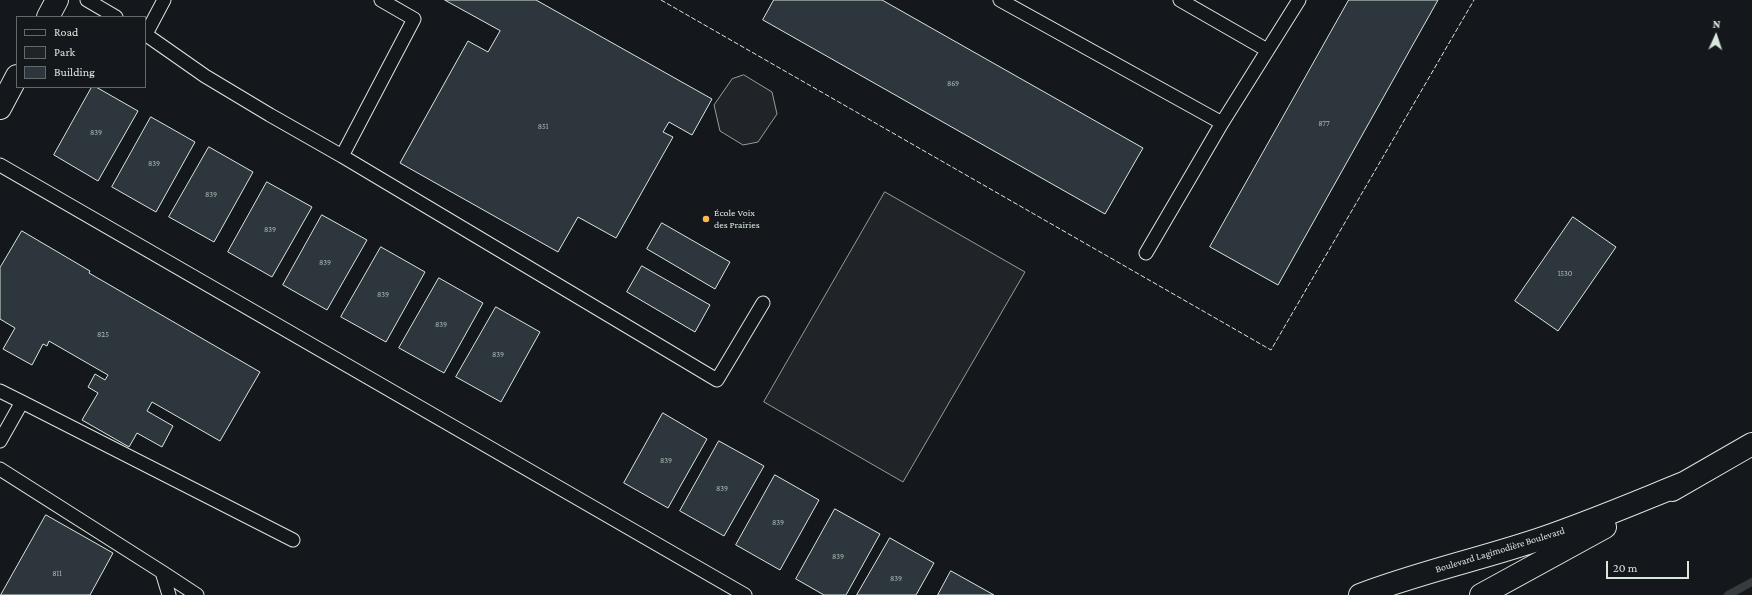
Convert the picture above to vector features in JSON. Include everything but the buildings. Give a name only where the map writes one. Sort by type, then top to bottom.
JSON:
[{"type":"main road","points":[[49,16],[57,0]]},
{"type":"main road","points":[[0,108],[16,78]]},
{"type":"main road","name":"Boulevard Lagimodière Boulevard","points":[[1481,595],[1752,444]]},
{"type":"main road","name":"Boulevard Lagimodière Boulevard","points":[[1360,595],[1416,576],[1564,531],[1684,483]]},
{"type":"lane","points":[[87,0],[114,16]]},
{"type":"lane","points":[[146,32],[164,0]]},
{"type":"lane","points":[[342,156],[414,19],[381,0]]},
{"type":"lane","points":[[1000,0],[1222,123]]},
{"type":"lane","points":[[1180,0],[1268,50]]},
{"type":"lane","points":[[1146,253],[1222,123],[1299,0]]},
{"type":"lane","points":[[146,35],[205,76],[717,380],[763,303]]},
{"type":"lane","points":[[0,165],[745,595]]},
{"type":"lane","points":[[0,391],[293,540]]},
{"type":"lane","points":[[0,441],[22,402]]},
{"type":"lane","points":[[0,469],[197,595]]},
{"type":"lane","points":[[162,572],[169,595]]},
{"type":"green space","points":[[744,75],[772,92],[777,114],[758,142],[743,145],[720,131],[714,105],[732,79]]},
{"type":"green space","points":[[885,192],[1025,272],[903,482],[764,402]]},
{"type":"waterway","points":[[1728,595],[1752,582]]},
{"type":"fence","points":[[661,0],[1271,350],[1474,0]]},
{"type":"place","name":"École Voix des Prairies","points":[[706,219]]}]
